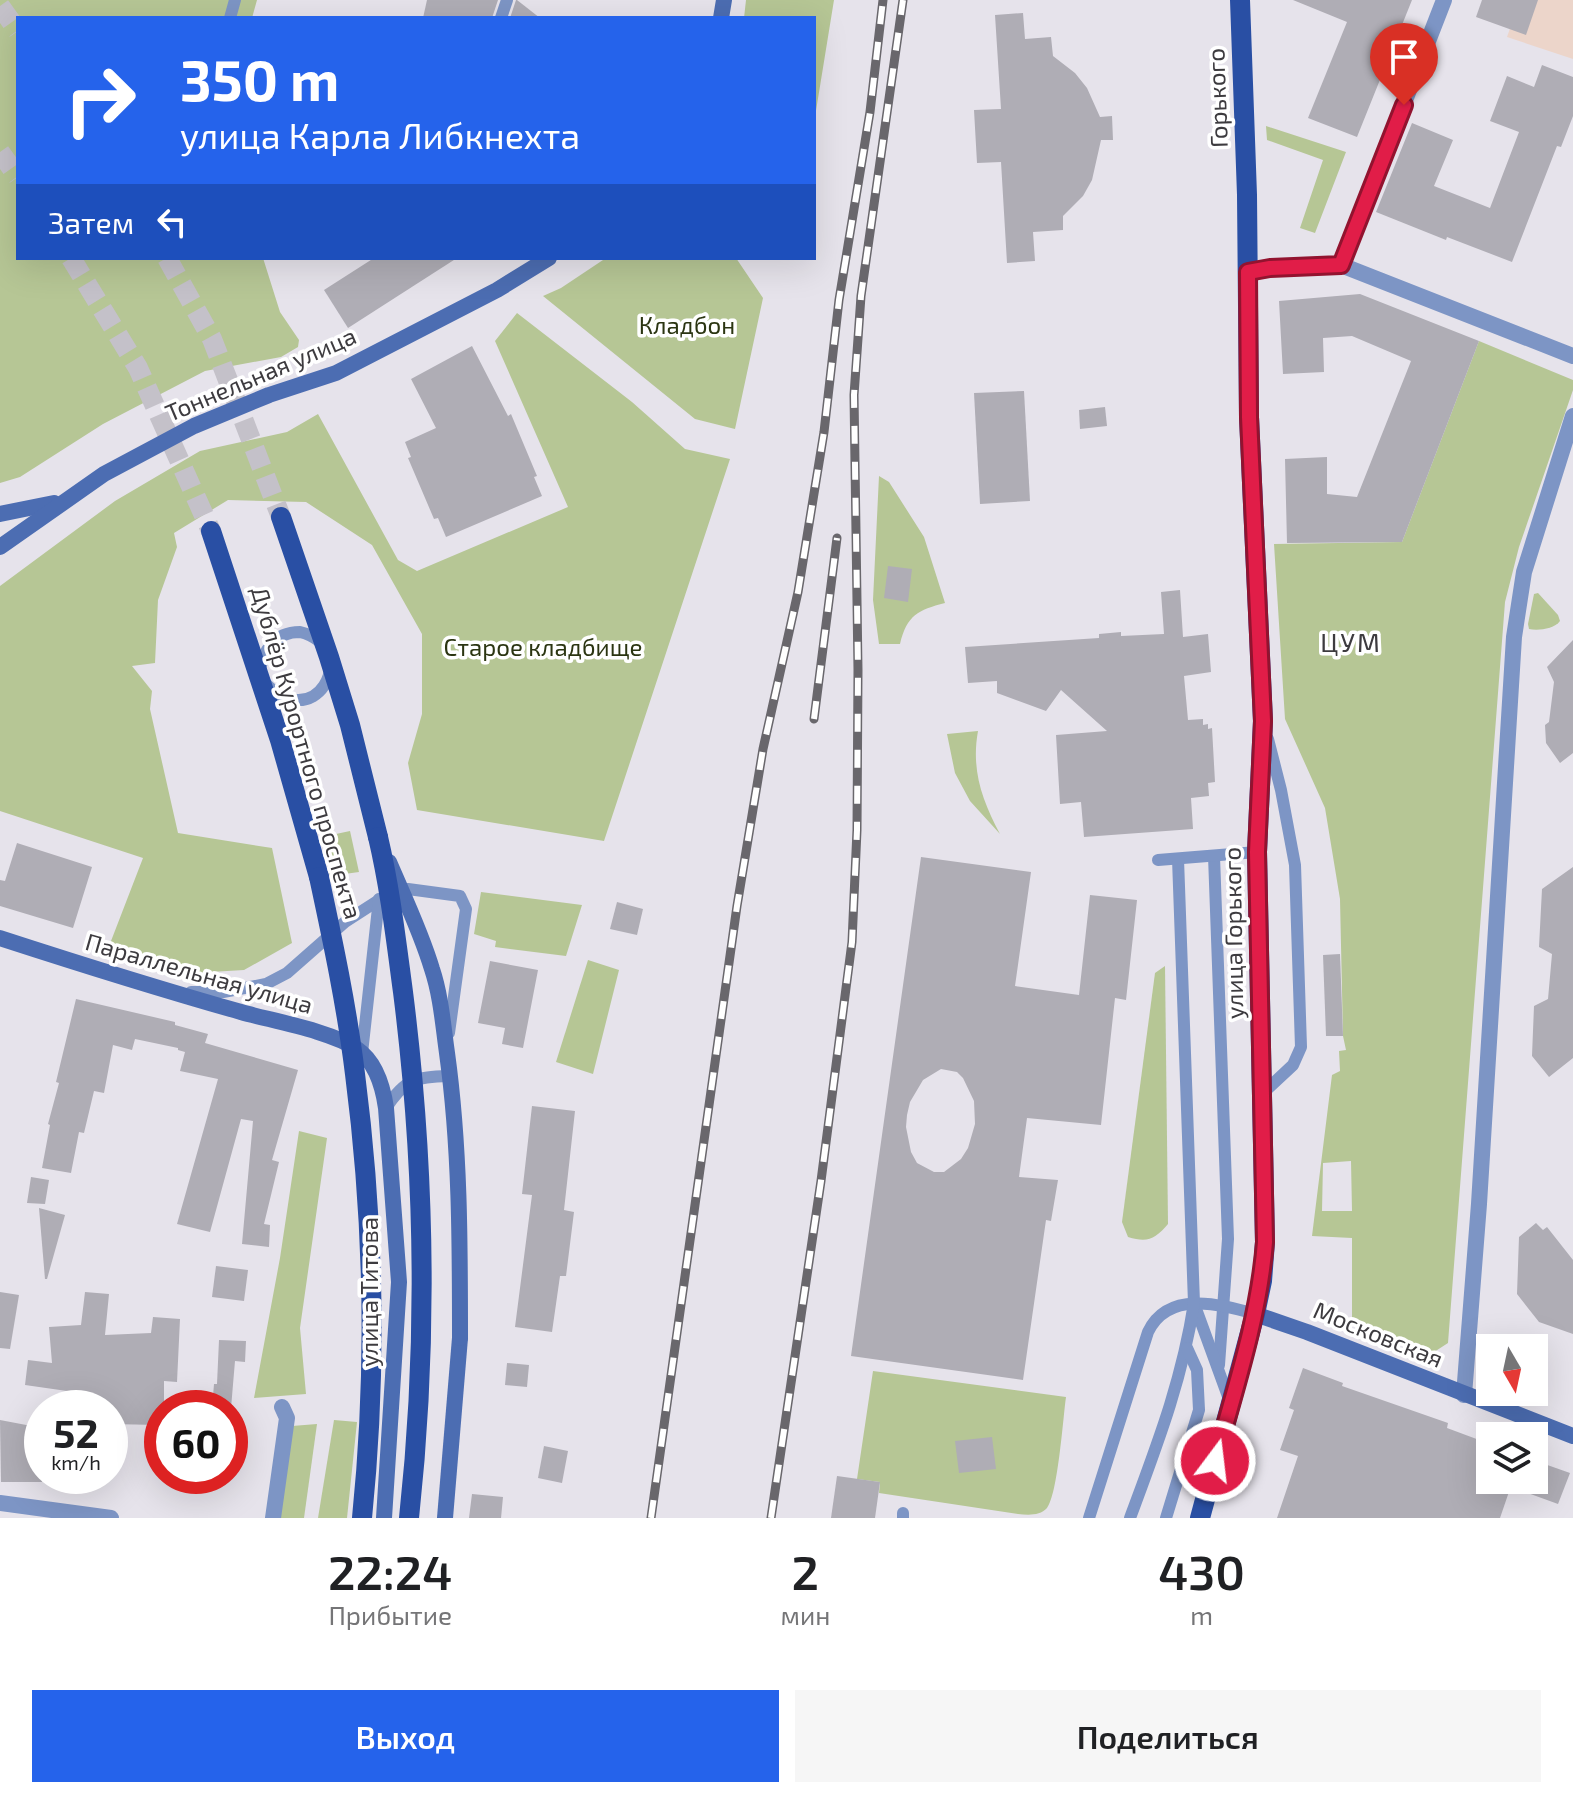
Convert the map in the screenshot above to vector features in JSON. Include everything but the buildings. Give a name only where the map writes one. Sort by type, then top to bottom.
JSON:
[{"type":"main road","name":"Горького","points":[[1240,0],[1247,195]]},
{"type":"main road","name":"улица Горького","points":[[1200,1518],[1255,1314],[1265,1242],[1257,852],[1263,721],[1249,417],[1247,195]]},
{"type":"main road","name":"Тоннельная улица","points":[[0,547],[104,474],[194,426],[269,395],[336,373],[497,290],[546,260]]},
{"type":"main road","points":[[0,514],[63,501]]},
{"type":"main road","name":"Дублёр Курортного проспекта","points":[[281,517],[350,725],[386,870],[413,1068],[420,1169],[418,1390],[409,1518]]},
{"type":"main road","name":"Дублёр Курортного проспекта","points":[[211,531],[239,610],[319,877],[355,1073],[366,1173],[371,1389],[362,1518]]},
{"type":"main road","points":[[378,837],[433,971],[452,1092],[460,1194],[460,1338],[445,1518]]},
{"type":"main road","name":"Параллельная улица","points":[[0,938],[339,1039],[362,1053],[374,1069]]},
{"type":"main road","name":"улица Титова","points":[[374,1069],[383,1088],[386,1108],[399,1282],[384,1518]]},
{"type":"main road","name":"Московская","points":[[1255,1314],[1573,1436]]},
{"type":"street","points":[[1341,265],[1444,0]]},
{"type":"street","points":[[1248,272],[1341,265],[1573,356]]},
{"type":"street","points":[[1464,1395],[1514,637],[1524,572],[1573,416]]},
{"type":"street","points":[[273,1518],[287,1418],[282,1407]]},
{"type":"street","points":[[0,1503],[111,1518]]},
{"type":"lane","points":[[300,632],[313,636],[323,645],[329,657],[330,671],[326,684],[317,694],[305,700],[292,701],[279,696],[259,676],[266,650],[275,640],[287,634],[300,632]]},
{"type":"lane","points":[[1262,1094],[1293,1065],[1301,1047],[1295,865],[1281,790],[1263,721]]},
{"type":"lane","points":[[1158,860],[1257,852]]},
{"type":"lane","points":[[1214,856],[1228,1239],[1219,1365]]},
{"type":"lane","points":[[1130,1518],[1177,1388],[1194,1303],[1178,859]]},
{"type":"lane","points":[[173,992],[223,992],[266,984],[287,973],[345,922],[393,891],[408,889],[460,896],[466,909],[446,1053],[449,1076],[414,1079],[402,1086],[386,1108]]},
{"type":"lane","points":[[362,1053],[379,899]]},
{"type":"lane","points":[[1194,1303],[1231,1403]]},
{"type":"lane","points":[[1089,1518],[1151,1326],[1165,1311],[1194,1303],[1225,1306],[1255,1314]]},
{"type":"lane","points":[[1166,1518],[1199,1410],[1197,1370],[1187,1348]]},
{"type":"shaded area","points":[[1520,0],[1573,0],[1573,59],[1507,37]]},
{"type":"green space","points":[[0,0],[257,0],[253,16],[16,16],[16,260],[264,260],[280,312],[299,340],[298,347],[281,357],[205,371],[103,424],[20,477],[0,483]]},
{"type":"green space","points":[[746,0],[834,0],[816,111],[816,16],[744,16]]},
{"type":"green space","points":[[1266,126],[1346,152],[1315,233],[1300,228],[1323,160],[1267,140]]},
{"type":"green space","name":"Кладбон","points":[[603,260],[737,260],[763,298],[735,429],[695,419],[543,296],[561,288]]},
{"type":"green space","name":"Старое кладбище","points":[[517,313],[632,402],[685,449],[730,459],[604,841],[417,810],[408,763],[422,714],[422,634],[372,545],[306,502],[228,500],[174,533],[177,547],[158,600],[155,663],[132,666],[152,691],[150,709],[178,833],[272,848],[292,943],[244,970],[177,974],[106,954],[143,858],[0,811],[0,586],[115,501],[200,451],[287,432],[318,414],[398,560],[417,571],[568,507],[495,341]]},
{"type":"green space","points":[[1479,341],[1573,380],[1573,390],[1519,547],[1505,602],[1448,1343],[1431,1354],[1352,1318],[1352,1238],[1312,1236],[1332,1075],[1340,1071],[1339,1051],[1346,1050],[1343,1036],[1340,899],[1325,808],[1285,719],[1274,544],[1402,542]],"holes":[[[1351,1161],[1352,1211],[1322,1211],[1323,1163]]]},
{"type":"green space","points":[[879,476],[889,482],[924,537],[945,603],[915,615],[906,626],[900,644],[879,644],[873,600]]},
{"type":"green space","points":[[1538,593],[1560,621],[1546,629],[1529,629],[1534,594]]},
{"type":"green space","points":[[978,731],[977,772],[988,809],[1000,834],[970,801],[955,773],[947,734]]},
{"type":"green space","points":[[350,831],[359,872],[330,876],[322,837]]},
{"type":"green space","points":[[481,892],[582,905],[566,956],[495,947],[496,941],[474,934]]},
{"type":"green space","points":[[588,960],[619,970],[593,1074],[556,1062]]},
{"type":"green space","points":[[1165,966],[1168,1224],[1155,1236],[1141,1240],[1128,1237],[1122,1222],[1155,973]]},
{"type":"green space","points":[[299,1131],[327,1138],[300,1328],[306,1394],[254,1398],[280,1258]]},
{"type":"green space","points":[[873,1371],[1066,1397],[1057,1472],[1047,1508],[1030,1515],[879,1493],[880,1482],[857,1479]]},
{"type":"green space","points":[[334,1420],[357,1422],[347,1518],[318,1518]]},
{"type":"green space","points":[[317,1424],[304,1518],[279,1518],[292,1426]]},
{"type":"tunnel","points":[[0,6],[16,28]]},
{"type":"tunnel","points":[[0,152],[16,174]]},
{"type":"tunnel","points":[[72,260],[138,368],[211,531]]},
{"type":"tunnel","points":[[168,260],[212,339],[281,517]]},
{"type":"railway","points":[[651,1518],[737,906],[763,749],[798,592],[824,432],[839,300],[870,112],[883,0]]},
{"type":"railway","points":[[771,1518],[821,1181],[852,942],[857,830],[858,670],[854,395],[861,296],[903,0]]},
{"type":"railway","points":[[814,719],[837,538]]},
{"type":"district","name":"ЦУМ","points":[[1351,643]]},
{"type":"route","points":[[1215,1461],[1255,1314],[1265,1242],[1257,852],[1263,721],[1249,417],[1248,272],[1341,265],[1404,105]]}]
